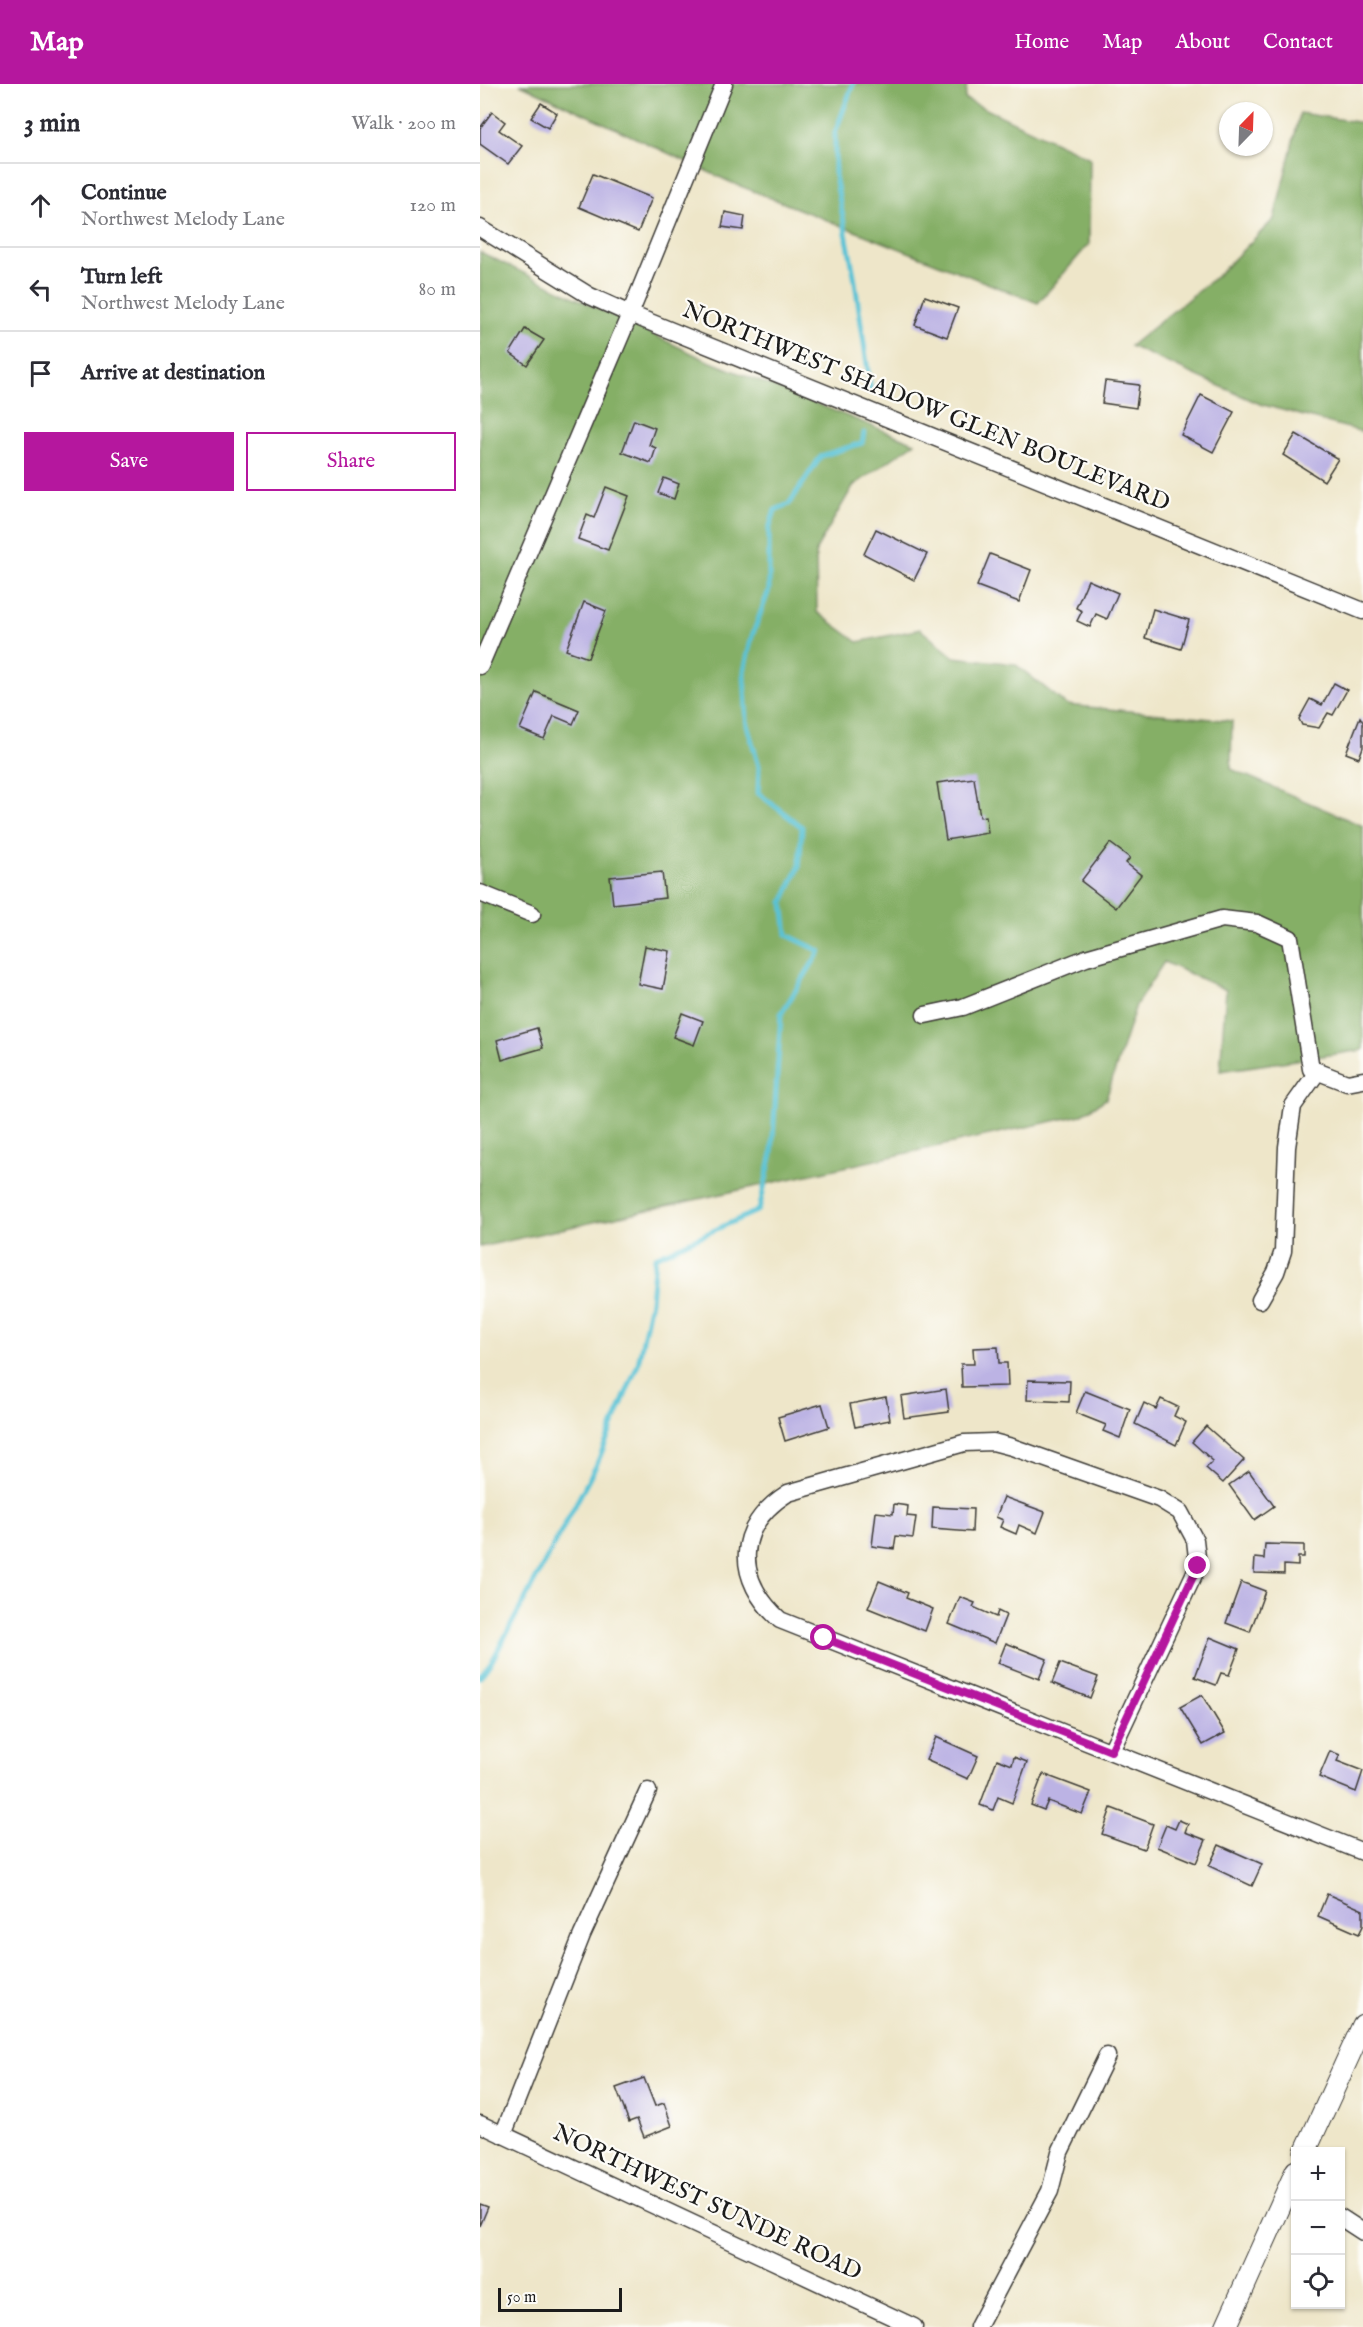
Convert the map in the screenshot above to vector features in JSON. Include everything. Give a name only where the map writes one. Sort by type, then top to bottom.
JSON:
[{"type":"main road","points":[[1307,2147],[1363,2025]]},
{"type":"main road","points":[[1226,2327],[1291,2186]]},
{"type":"street","points":[[480,666],[630,314],[724,84]]},
{"type":"street","name":"NORTHWEST SHADOW GLEN BOULEVARD","points":[[480,228],[590,296],[630,314],[1363,611]]},
{"type":"street","points":[[480,893],[532,914]]},
{"type":"street","points":[[925,1014],[963,1007],[1086,958],[1222,920],[1257,923],[1290,938],[1311,1069],[1347,1083],[1363,1080]]},
{"type":"street","points":[[1260,1300],[1276,1272],[1283,1251],[1287,1147],[1293,1107],[1318,1071]]},
{"type":"street","points":[[1111,1751],[1198,1566],[1195,1540],[1180,1512],[1138,1491],[993,1442],[964,1443],[788,1493],[774,1502],[760,1517],[746,1556],[749,1576],[761,1602],[780,1620],[1363,1852]]},
{"type":"street","points":[[503,2135],[582,1935],[648,1791]]},
{"type":"street","points":[[978,2327],[1050,2191],[1060,2152],[1107,2056]]},
{"type":"street","name":"NORTHWEST SUNDE ROAD","points":[[480,2124],[914,2327]]},
{"type":"street","points":[[1345,2220],[1363,2232]]},
{"type":"green space","points":[[520,84],[967,84],[965,99],[1090,158],[1089,244],[1038,303],[730,182]]},
{"type":"green space","points":[[1300,113],[1363,123],[1363,432],[1260,404],[1130,346],[1219,274],[1274,219]]},
{"type":"green space","points":[[480,252],[706,360],[915,443],[853,486],[816,550],[817,612],[858,642],[920,629],[954,657],[1015,664],[1067,705],[1232,721],[1231,769],[1363,826],[1363,1050],[1220,1071],[1226,990],[1164,962],[1136,1005],[1106,1099],[1081,1115],[480,1247]]},
{"type":"building","points":[[541,103],[557,113],[548,128],[531,118]]},
{"type":"building","points":[[492,112],[505,122],[499,130],[522,146],[508,164],[480,144],[480,128]]},
{"type":"building","points":[[593,174],[652,198],[638,232],[579,207]]},
{"type":"building","points":[[725,212],[745,216],[743,230],[722,227]]},
{"type":"building","points":[[925,296],[958,308],[947,337],[915,325]]},
{"type":"building","points":[[525,329],[544,340],[527,365],[510,353]]},
{"type":"building","points":[[1105,381],[1139,385],[1136,408],[1102,403]]},
{"type":"building","points":[[1201,395],[1234,412],[1213,452],[1181,435]]},
{"type":"building","points":[[634,420],[655,428],[649,445],[656,448],[651,463],[622,452]]},
{"type":"building","points":[[1296,434],[1338,459],[1324,481],[1283,455]]},
{"type":"building","points":[[664,478],[679,484],[674,499],[658,493]]},
{"type":"building","points":[[606,487],[629,496],[608,550],[578,539],[587,515],[594,518]]},
{"type":"building","points":[[876,529],[927,554],[914,580],[864,554]]},
{"type":"building","points":[[990,554],[1031,570],[1019,602],[977,586]]},
{"type":"building","points":[[1088,580],[1118,593],[1107,619],[1096,614],[1090,627],[1077,621],[1082,611],[1076,608]]},
{"type":"building","points":[[584,602],[606,611],[588,658],[566,650]]},
{"type":"building","points":[[1153,609],[1189,620],[1181,649],[1145,638]]},
{"type":"building","points":[[1334,683],[1347,690],[1333,715],[1328,713],[1319,728],[1302,725],[1299,719],[1310,699],[1322,705]]},
{"type":"building","points":[[536,692],[579,710],[573,724],[554,716],[544,739],[520,729]]},
{"type":"building","points":[[1360,717],[1363,722],[1363,747],[1359,758],[1346,753]]},
{"type":"building","points":[[974,778],[980,817],[986,816],[988,833],[946,840],[937,783]]},
{"type":"building","points":[[1110,843],[1130,858],[1126,863],[1141,875],[1116,908],[1081,881]]},
{"type":"building","points":[[662,872],[665,898],[613,904],[610,877]]},
{"type":"building","points":[[645,946],[670,951],[663,989],[638,984]]},
{"type":"building","points":[[682,1013],[703,1021],[694,1045],[673,1037]]},
{"type":"building","points":[[537,1028],[543,1048],[502,1060],[497,1040]]},
{"type":"building","points":[[998,1347],[999,1363],[1007,1363],[1008,1386],[962,1387],[961,1364],[974,1364],[973,1348]]},
{"type":"building","points":[[1028,1380],[1070,1381],[1069,1402],[1027,1400]]},
{"type":"building","points":[[946,1389],[949,1412],[904,1418],[901,1396]]},
{"type":"building","points":[[1085,1391],[1130,1409],[1120,1438],[1103,1431],[1106,1425],[1076,1413]]},
{"type":"building","points":[[886,1397],[890,1420],[855,1427],[850,1404]]},
{"type":"building","points":[[1161,1399],[1178,1407],[1174,1416],[1186,1422],[1176,1445],[1135,1424],[1144,1403],[1156,1409]]},
{"type":"building","points":[[822,1404],[829,1427],[785,1441],[778,1417]]},
{"type":"building","points":[[1206,1426],[1244,1460],[1223,1483],[1206,1468],[1213,1461],[1192,1442]]},
{"type":"building","points":[[1249,1471],[1274,1506],[1254,1520],[1229,1485]]},
{"type":"building","points":[[1004,1497],[1045,1512],[1037,1533],[1019,1525],[1016,1534],[1000,1527],[1003,1520],[996,1517]]},
{"type":"building","points":[[894,1504],[908,1506],[907,1516],[916,1517],[913,1538],[896,1536],[894,1549],[872,1546],[876,1512],[893,1514]]},
{"type":"building","points":[[933,1507],[973,1509],[972,1532],[932,1529]]},
{"type":"building","points":[[1265,1544],[1304,1545],[1304,1557],[1298,1557],[1298,1566],[1284,1565],[1284,1574],[1254,1573],[1255,1558],[1264,1559]]},
{"type":"building","points":[[879,1581],[908,1593],[906,1598],[933,1609],[925,1631],[868,1608]]},
{"type":"building","points":[[1241,1582],[1265,1591],[1250,1632],[1226,1623]]},
{"type":"building","points":[[960,1597],[975,1603],[973,1607],[996,1617],[998,1611],[1006,1615],[995,1643],[949,1624]]},
{"type":"building","points":[[1210,1637],[1239,1649],[1229,1675],[1221,1673],[1216,1685],[1195,1677]]},
{"type":"building","points":[[1006,1643],[1047,1659],[1039,1679],[998,1663]]},
{"type":"building","points":[[1060,1663],[1098,1677],[1090,1698],[1052,1683]]},
{"type":"building","points":[[1202,1695],[1225,1733],[1203,1745],[1180,1707]]},
{"type":"building","points":[[936,1737],[978,1756],[968,1779],[926,1760]]},
{"type":"building","points":[[1330,1751],[1340,1755],[1337,1761],[1363,1771],[1356,1792],[1319,1777]]},
{"type":"building","points":[[1014,1757],[1027,1762],[1012,1803],[998,1797],[993,1810],[980,1805],[997,1759],[1012,1765]]},
{"type":"building","points":[[1043,1774],[1091,1792],[1082,1814],[1048,1801],[1044,1810],[1031,1805]]},
{"type":"building","points":[[1111,1808],[1153,1824],[1144,1849],[1102,1834]]},
{"type":"building","points":[[1179,1820],[1188,1824],[1185,1832],[1206,1840],[1196,1863],[1157,1847],[1166,1825],[1175,1829]]},
{"type":"building","points":[[1219,1845],[1262,1864],[1252,1886],[1209,1866]]},
{"type":"building","points":[[1327,1894],[1363,1910],[1363,1926],[1359,1934],[1318,1916]]},
{"type":"building","points":[[644,2078],[655,2106],[664,2103],[672,2126],[644,2137],[637,2119],[629,2122],[616,2088]]},
{"type":"building","points":[[480,2204],[488,2207],[480,2226]]},
{"type":"waterway","points":[[853,84],[835,133],[835,176],[854,275],[871,392]]},
{"type":"waterway","points":[[480,1677],[492,1661],[596,1466],[638,1364],[651,1301],[655,1257],[759,1210],[772,1153],[781,1014],[820,951],[787,935],[783,902],[799,867],[802,827],[758,793],[759,766],[747,725],[744,671],[752,636],[769,590],[769,529],[775,510],[789,504],[821,456],[862,443],[864,433]]},
{"type":"route","points":[[824,1638],[1111,1751],[1198,1566]]}]
